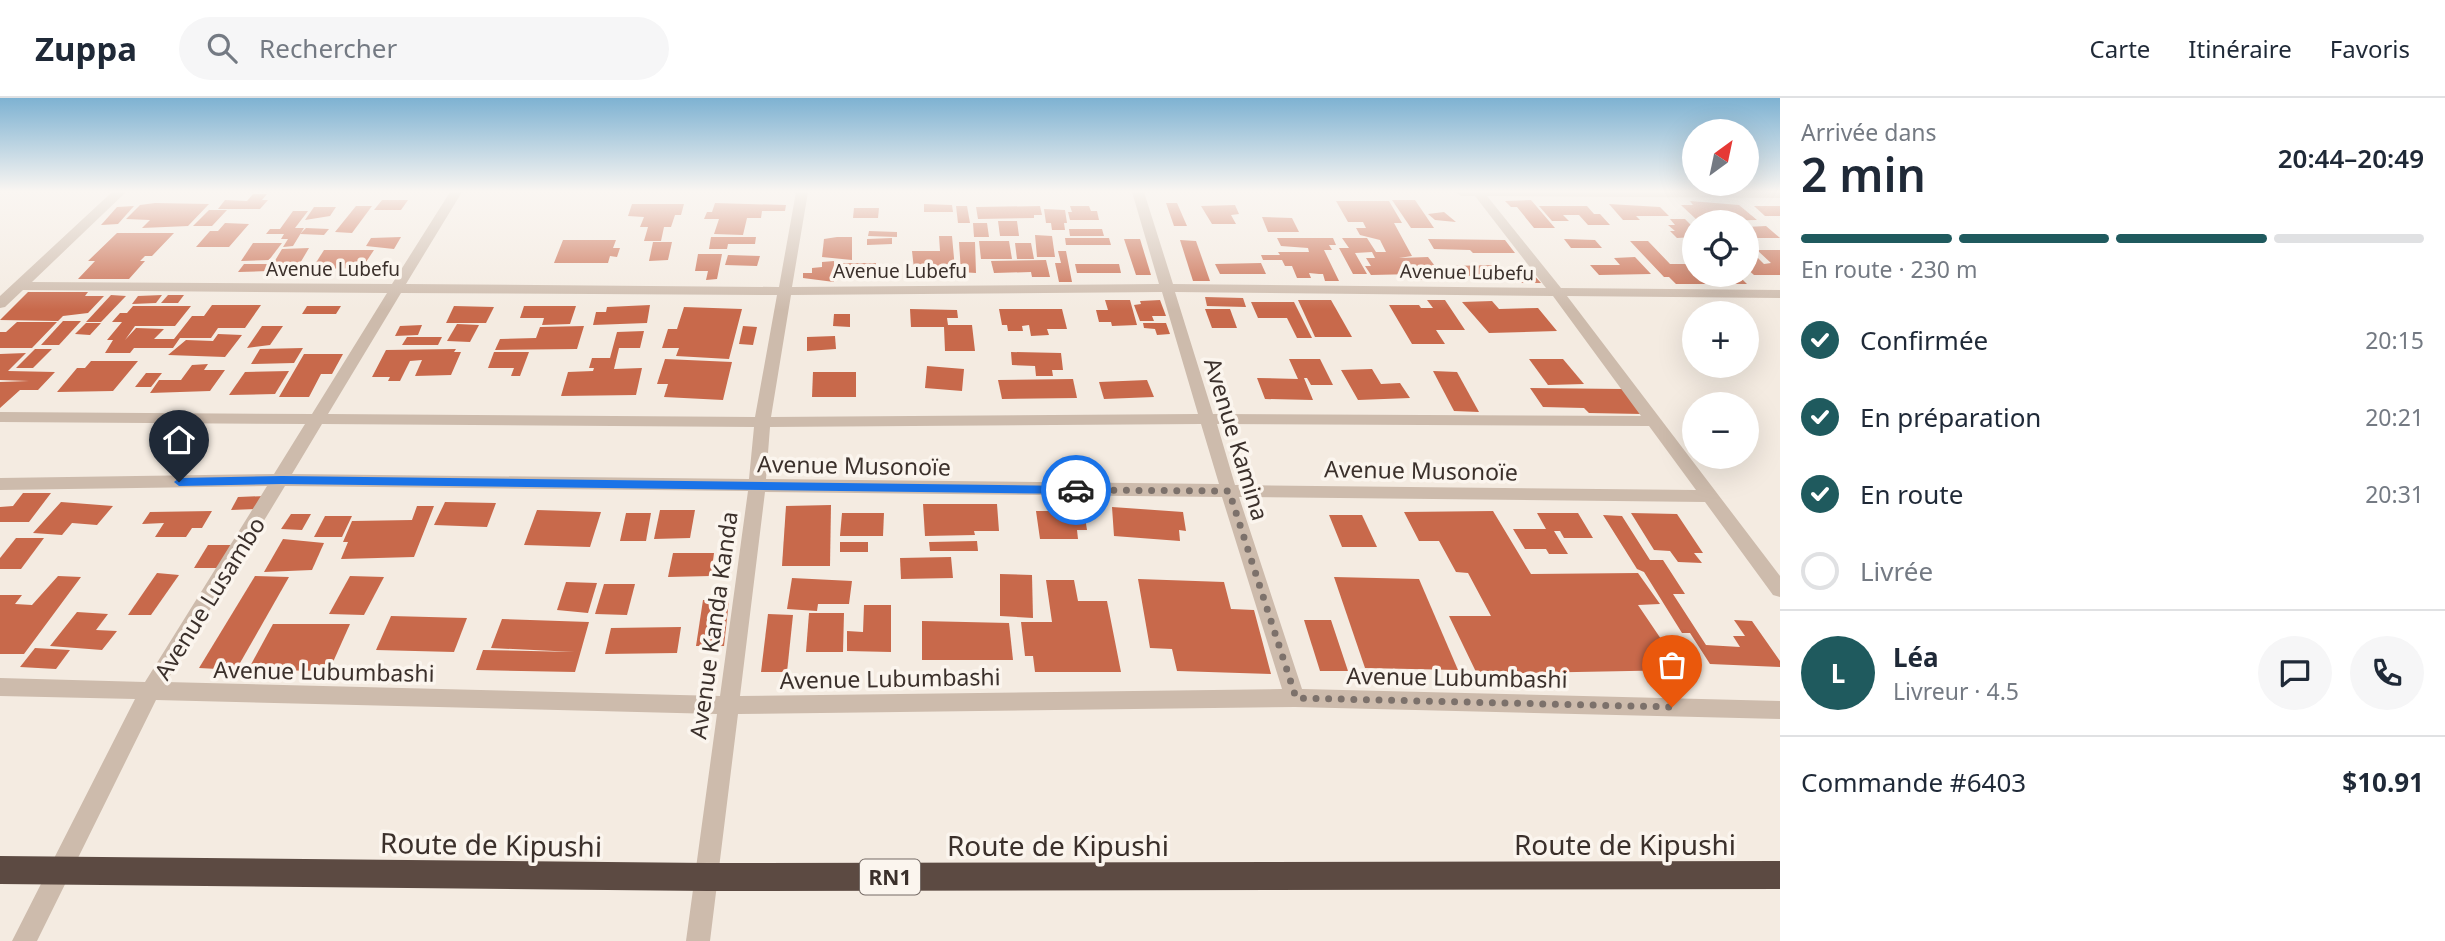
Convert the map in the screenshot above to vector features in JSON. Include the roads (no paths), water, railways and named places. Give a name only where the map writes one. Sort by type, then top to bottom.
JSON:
[{"type":"highway","name":"Route de Kipushi","points":[[0,870],[707,877],[1780,875]]},
{"type":"street","points":[[0,304],[78,231]]},
{"type":"street","name":"Avenue Lusambo","points":[[24,941],[150,691],[319,420],[431,231]]},
{"type":"street","name":"Avenue Kanda Kanda","points":[[698,941],[757,487],[762,422],[795,231]]},
{"type":"street","name":"Avenue Kamina","points":[[1150,231],[1296,698]]},
{"type":"street","points":[[1509,231],[1780,590]]},
{"type":"street","name":"Avenue Lubefu","points":[[20,286],[785,291],[1167,288],[1780,294]]},
{"type":"street","name":"Avenue Musonoïe","points":[[0,417],[762,422],[1207,419],[1654,421]]},
{"type":"street","name":"Avenue Musonoïe","points":[[0,484],[282,480],[1708,496]]},
{"type":"street","name":"Avenue Lubumbashi","points":[[0,687],[727,705],[1296,698],[1780,710]]}]
